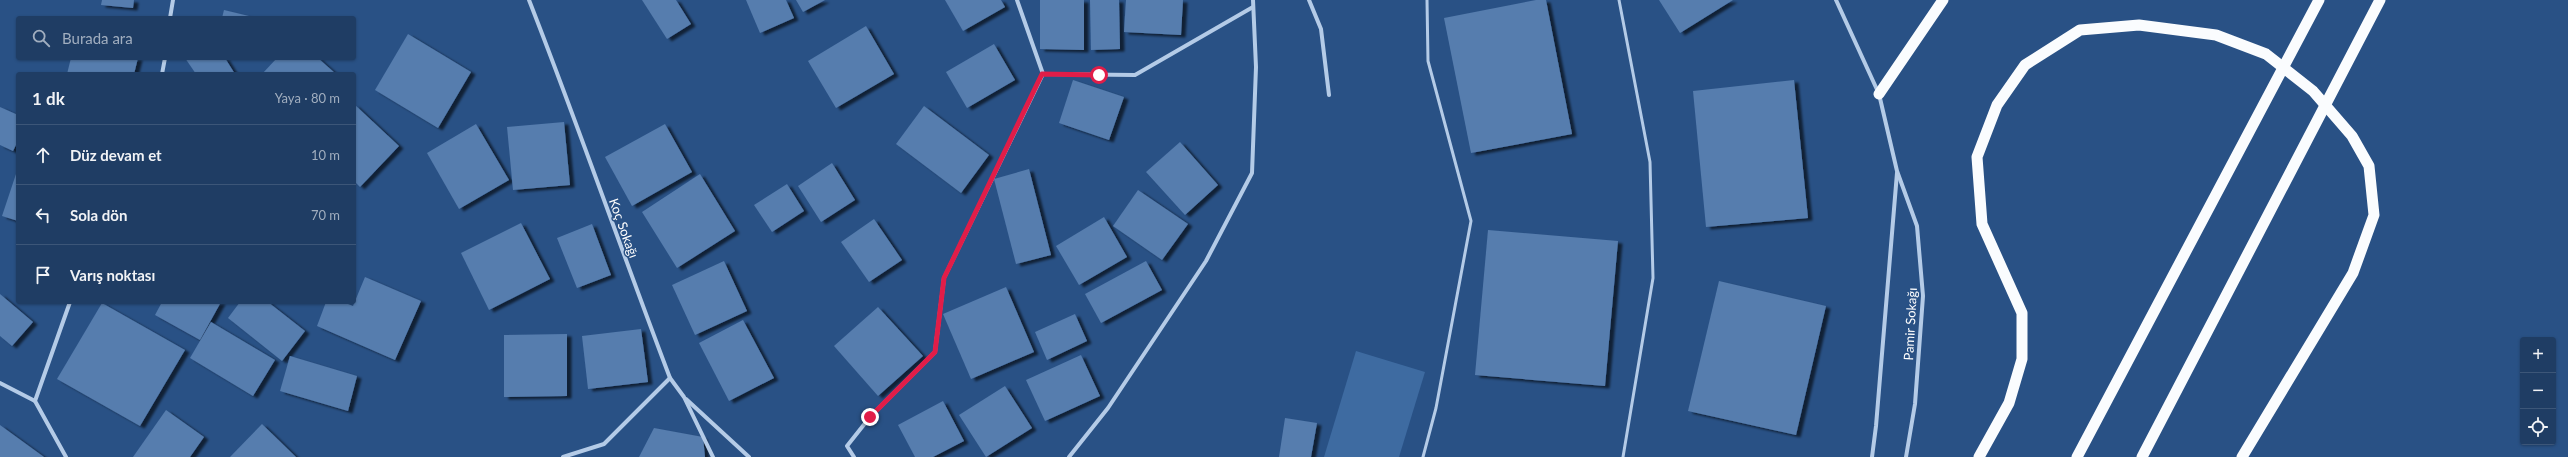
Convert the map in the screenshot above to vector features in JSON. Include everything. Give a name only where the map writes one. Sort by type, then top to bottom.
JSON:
[{"type":"highway","points":[[1879,94],[1943,0]]},
{"type":"highway","points":[[2077,457],[2319,0]]},
{"type":"highway","points":[[2142,457],[2380,0]]},
{"type":"highway","points":[[1979,457],[2011,396],[2022,359],[2022,313],[1982,224],[1978,157],[1997,105],[2025,66],[2080,30],[2139,25],[2216,34],[2266,54],[2313,91],[2352,136],[2368,166],[2374,215],[2352,273],[2242,457]]},
{"type":"street","points":[[170,16],[172,0]]},
{"type":"street","name":"Koç Sokağı","points":[[529,0],[565,92],[607,213],[670,378],[684,397],[713,457]]},
{"type":"street","points":[[854,457],[847,446],[870,417],[935,352],[944,278],[1042,74],[1016,0]]},
{"type":"street","points":[[1069,457],[1108,408],[1206,261],[1252,173],[1256,67],[1253,0]]},
{"type":"street","points":[[1309,0],[1321,29],[1329,95]]},
{"type":"street","name":"Pamir Sokağı","points":[[1836,0],[1879,94],[1897,171],[1917,226],[1923,296],[1915,404],[1906,457]]},
{"type":"street","points":[[1042,74],[1135,75],[1253,7]]},
{"type":"street","points":[[162,72],[165,60]]},
{"type":"street","name":"Pamir Sokağı","points":[[1872,457],[1876,426],[1897,171]]},
{"type":"street","points":[[35,400],[69,304]]},
{"type":"street","points":[[563,457],[604,444],[670,378]]},
{"type":"street","points":[[0,383],[35,400],[66,457]]},
{"type":"street","points":[[684,397],[749,457]]},
{"type":"lane","points":[[1423,457],[1436,408],[1471,221],[1428,61],[1427,0]]},
{"type":"lane","points":[[1619,0],[1622,2],[1650,162],[1653,278],[1623,457]]},
{"type":"shaded area","points":[[1356,351],[1425,372],[1399,457],[1324,457]]},
{"type":"building","points":[[102,0],[134,0],[133,8],[101,5]]},
{"type":"building","points":[[642,0],[676,0],[691,24],[667,39]]},
{"type":"building","points":[[746,0],[786,0],[794,18],[760,33]]},
{"type":"building","points":[[796,0],[825,0],[803,12]]},
{"type":"building","points":[[945,0],[1001,0],[1005,7],[963,31]]},
{"type":"building","points":[[1040,0],[1084,0],[1084,50],[1040,49]]},
{"type":"building","points":[[1090,0],[1119,0],[1120,49],[1091,50]]},
{"type":"building","points":[[1126,0],[1183,0],[1181,35],[1124,32]]},
{"type":"building","points":[[1536,0],[1546,0],[1572,134],[1471,153],[1444,18]]},
{"type":"building","points":[[1659,0],[1733,0],[1680,33]]},
{"type":"building","points":[[224,10],[249,16],[222,16]]},
{"type":"building","points":[[866,26],[894,74],[836,108],[808,61]]},
{"type":"building","points":[[408,34],[471,72],[438,128],[375,90]]},
{"type":"building","points":[[994,44],[1015,80],[967,108],[946,72]]},
{"type":"building","points":[[70,60],[138,60],[134,72],[68,72]]},
{"type":"building","points":[[186,60],[226,60],[234,72],[195,72]]},
{"type":"building","points":[[275,60],[320,60],[334,72],[264,72]]},
{"type":"building","points":[[1073,80],[1124,97],[1109,140],[1059,123]]},
{"type":"building","points":[[1794,80],[1808,218],[1706,227],[1693,91]]},
{"type":"building","points":[[356,106],[399,146],[360,187],[356,183]]},
{"type":"building","points":[[924,106],[989,155],[961,193],[896,144]]},
{"type":"building","points":[[0,107],[16,114],[16,145],[13,151],[0,145]]},
{"type":"building","points":[[564,122],[570,185],[513,190],[507,127]]},
{"type":"building","points":[[476,124],[509,180],[459,209],[427,153]]},
{"type":"building","points":[[665,124],[692,172],[632,206],[605,157]]},
{"type":"building","points":[[1180,142],[1218,185],[1185,215],[1146,172]]},
{"type":"building","points":[[832,163],[855,200],[821,222],[798,186]]},
{"type":"building","points":[[1029,169],[1051,255],[1016,264],[994,179]]},
{"type":"building","points":[[16,174],[16,220],[2,216]]},
{"type":"building","points":[[700,174],[735,231],[677,268],[642,212]]},
{"type":"building","points":[[787,184],[804,211],[772,232],[754,205]]},
{"type":"building","points":[[1138,190],[1188,224],[1162,260],[1113,226]]},
{"type":"building","points":[[1104,217],[1127,257],[1079,285],[1056,246]]},
{"type":"building","points":[[874,219],[902,260],[869,282],[841,242]]},
{"type":"building","points":[[521,223],[550,279],[489,310],[461,253]]},
{"type":"building","points":[[592,224],[611,275],[577,288],[557,238]]},
{"type":"building","points":[[1488,230],[1618,241],[1605,386],[1475,375]]},
{"type":"building","points":[[724,261],[747,311],[695,335],[672,285]]},
{"type":"building","points":[[1146,261],[1162,290],[1101,323],[1085,294]]},
{"type":"building","points":[[365,277],[421,301],[395,360],[317,326],[325,304],[348,304],[353,306],[354,304],[356,304],[356,299]]},
{"type":"building","points":[[1719,281],[1826,306],[1796,435],[1688,411]]},
{"type":"building","points":[[1006,287],[1034,352],[971,379],[943,314]]},
{"type":"building","points":[[0,294],[33,322],[12,346],[0,336]]},
{"type":"building","points":[[101,304],[185,350],[140,426],[57,379]]},
{"type":"building","points":[[161,304],[220,304],[200,340],[155,315]]},
{"type":"building","points":[[238,304],[271,304],[305,331],[282,361],[228,318]]},
{"type":"building","points":[[878,307],[923,356],[878,396],[834,346]]},
{"type":"building","points":[[1075,314],[1087,341],[1047,360],[1035,332]]},
{"type":"building","points":[[743,320],[774,378],[729,401],[699,343]]},
{"type":"building","points":[[211,322],[275,360],[253,396],[190,358]]},
{"type":"building","points":[[641,329],[648,382],[588,389],[582,336]]},
{"type":"building","points":[[567,334],[567,396],[504,397],[504,335]]},
{"type":"building","points":[[1081,355],[1100,396],[1045,421],[1026,380]]},
{"type":"building","points":[[290,356],[357,376],[348,411],[280,391]]},
{"type":"building","points":[[1005,386],[1032,428],[986,457],[959,415]]},
{"type":"building","points":[[943,401],[964,441],[933,457],[915,457],[898,425]]},
{"type":"building","points":[[166,410],[204,437],[190,457],[133,457]]},
{"type":"building","points":[[1285,418],[1317,423],[1311,457],[1279,457]]},
{"type":"building","points":[[262,424],[296,457],[230,457]]},
{"type":"building","points":[[0,425],[44,457],[0,457]]},
{"type":"building","points":[[654,428],[703,437],[705,457],[639,457]]},
{"type":"route","points":[[870,417],[935,352],[944,278],[1042,74],[1099,75]]}]
